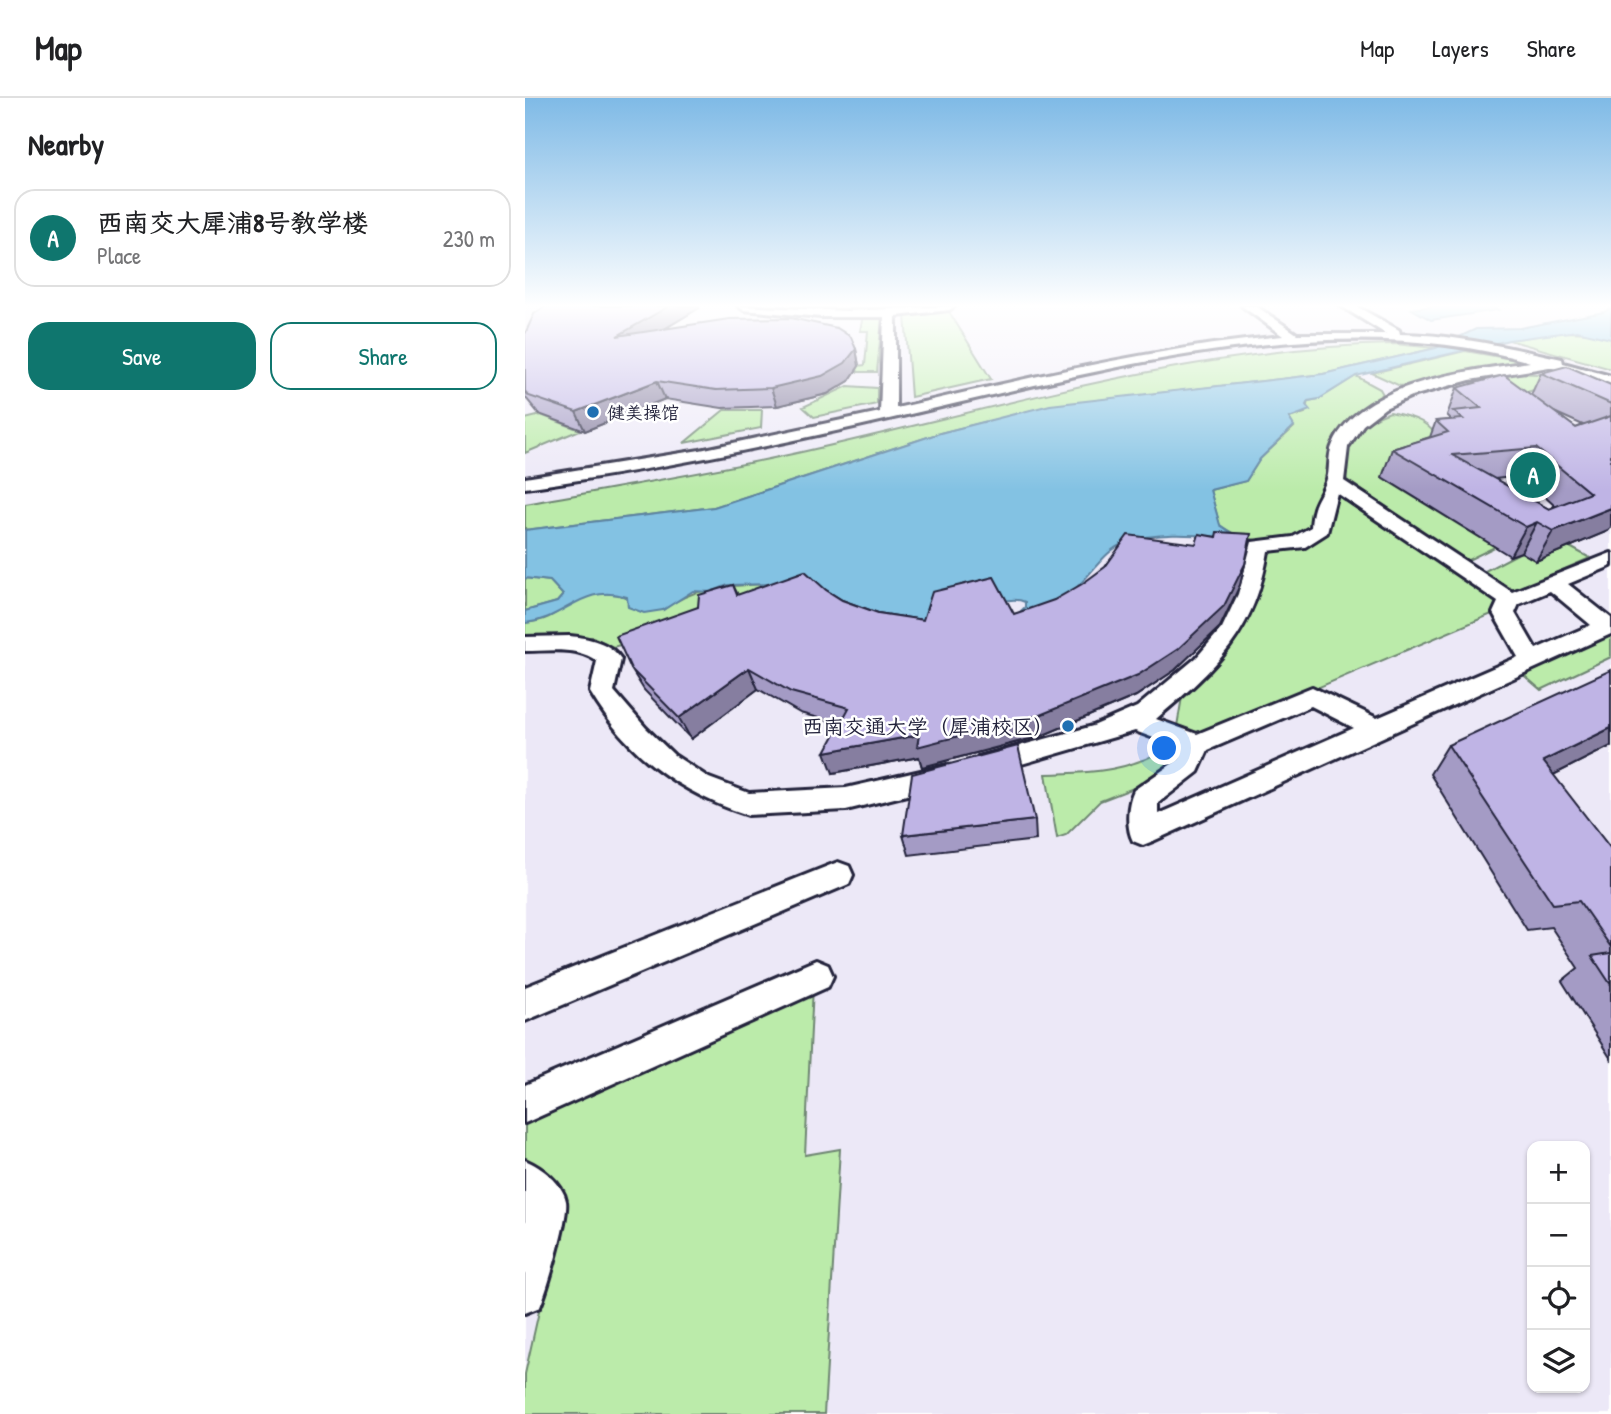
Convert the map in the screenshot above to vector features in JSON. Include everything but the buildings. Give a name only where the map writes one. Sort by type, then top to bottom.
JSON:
[{"type":"street","points":[[888,415],[889,367]]},
{"type":"street","points":[[525,484],[726,450],[1100,367]]},
{"type":"street","points":[[525,644],[577,644],[600,649],[609,659],[602,692],[637,735],[665,762],[699,785],[748,804],[846,799],[977,768],[1135,721],[1173,691],[1231,634],[1253,586],[1259,546],[1298,543],[1319,529],[1325,497],[1335,483],[1342,442],[1353,426],[1399,394],[1483,373],[1521,367]]},
{"type":"street","points":[[1572,367],[1611,381]]},
{"type":"street","points":[[1335,483],[1510,600]]},
{"type":"street","points":[[1531,660],[1504,613],[1510,600],[1611,559]]},
{"type":"street","points":[[1198,744],[1189,765],[1144,798],[1143,833],[1609,626],[1552,582]]},
{"type":"street","points":[[1135,721],[1198,744],[1312,696],[1377,729]]},
{"type":"street","points":[[525,1004],[838,875]]},
{"type":"street","points":[[525,1104],[816,976]]},
{"type":"street","points":[[525,1180],[547,1203],[525,1292]]},
{"type":"shaded area","name":"西南交通大学（犀浦校区）","points":[[525,367],[1611,367],[1611,1414],[525,1414]]},
{"type":"green space","points":[[856,367],[877,367],[877,372],[858,372]]},
{"type":"green space","points":[[909,367],[984,367],[991,379],[911,397]]},
{"type":"green space","points":[[1352,367],[1323,374],[1050,406],[940,433],[714,507],[525,530],[525,504],[771,459],[1098,382],[1171,368]]},
{"type":"green space","points":[[1396,367],[1500,367],[1400,386],[1372,373]]},
{"type":"green space","points":[[1510,373],[1565,375],[1534,390],[1504,398],[1472,383]]},
{"type":"green space","points":[[1356,376],[1380,389],[1385,398],[1330,464],[1311,527],[1288,538],[1265,541],[1242,537],[1220,526],[1210,490],[1246,481],[1260,459],[1294,427],[1289,418],[1305,413],[1308,401],[1319,399]]},
{"type":"green space","points":[[848,386],[877,388],[877,404],[814,417],[803,407]]},
{"type":"green space","points":[[724,410],[762,410],[761,428],[684,443]]},
{"type":"green space","points":[[1390,412],[1421,422],[1433,431],[1444,445],[1383,478],[1495,547],[1466,561],[1347,480],[1343,469],[1346,447],[1360,429]]},
{"type":"green space","points":[[541,415],[580,430],[525,453],[525,419]]},
{"type":"green space","points":[[1338,493],[1506,608],[1187,743],[1175,768],[1162,777],[1100,801],[1066,835],[1057,838],[1046,774],[1112,769],[1143,760],[1174,744],[1183,691],[1215,661],[1245,625],[1257,601],[1262,560],[1268,553],[1306,546],[1322,538],[1330,526],[1331,500]]},
{"type":"green space","points":[[1570,547],[1590,558],[1516,590],[1503,587],[1481,573],[1521,552],[1536,561]]},
{"type":"green space","points":[[525,578],[550,581],[563,595],[557,602],[525,611]]},
{"type":"green space","points":[[775,584],[804,595],[613,647],[593,637],[525,638],[525,623],[546,618],[585,596],[619,595],[663,610],[702,591],[730,586]]},
{"type":"green space","points":[[1611,632],[1611,657],[1541,690],[1520,672]]},
{"type":"green space","points":[[813,986],[805,1155],[840,1149],[824,1414],[525,1414],[525,1374],[562,1208],[525,1172],[525,1116]]},
{"type":"water","points":[[1352,367],[1392,367],[1356,376],[1319,399],[1308,401],[1306,405],[1310,410],[1289,418],[1294,426],[1260,459],[1246,481],[1210,490],[1220,525],[1239,538],[1168,535],[1127,542],[1104,557],[1067,595],[1023,615],[1020,612],[1025,607],[1025,602],[1003,601],[929,636],[775,584],[728,585],[711,592],[693,591],[663,610],[644,613],[628,607],[627,597],[598,595],[540,620],[525,623],[525,611],[557,602],[563,595],[550,581],[525,578],[525,530],[714,507],[940,433],[1050,405],[1323,374]]},
{"type":"place","name":"健美操馆","points":[[593,412]]},
{"type":"place","name":"西南交大犀浦8号教学楼","points":[[1533,475]]},
{"type":"place","name":"西南交通大学（犀浦校区）","points":[[1068,726]]}]
